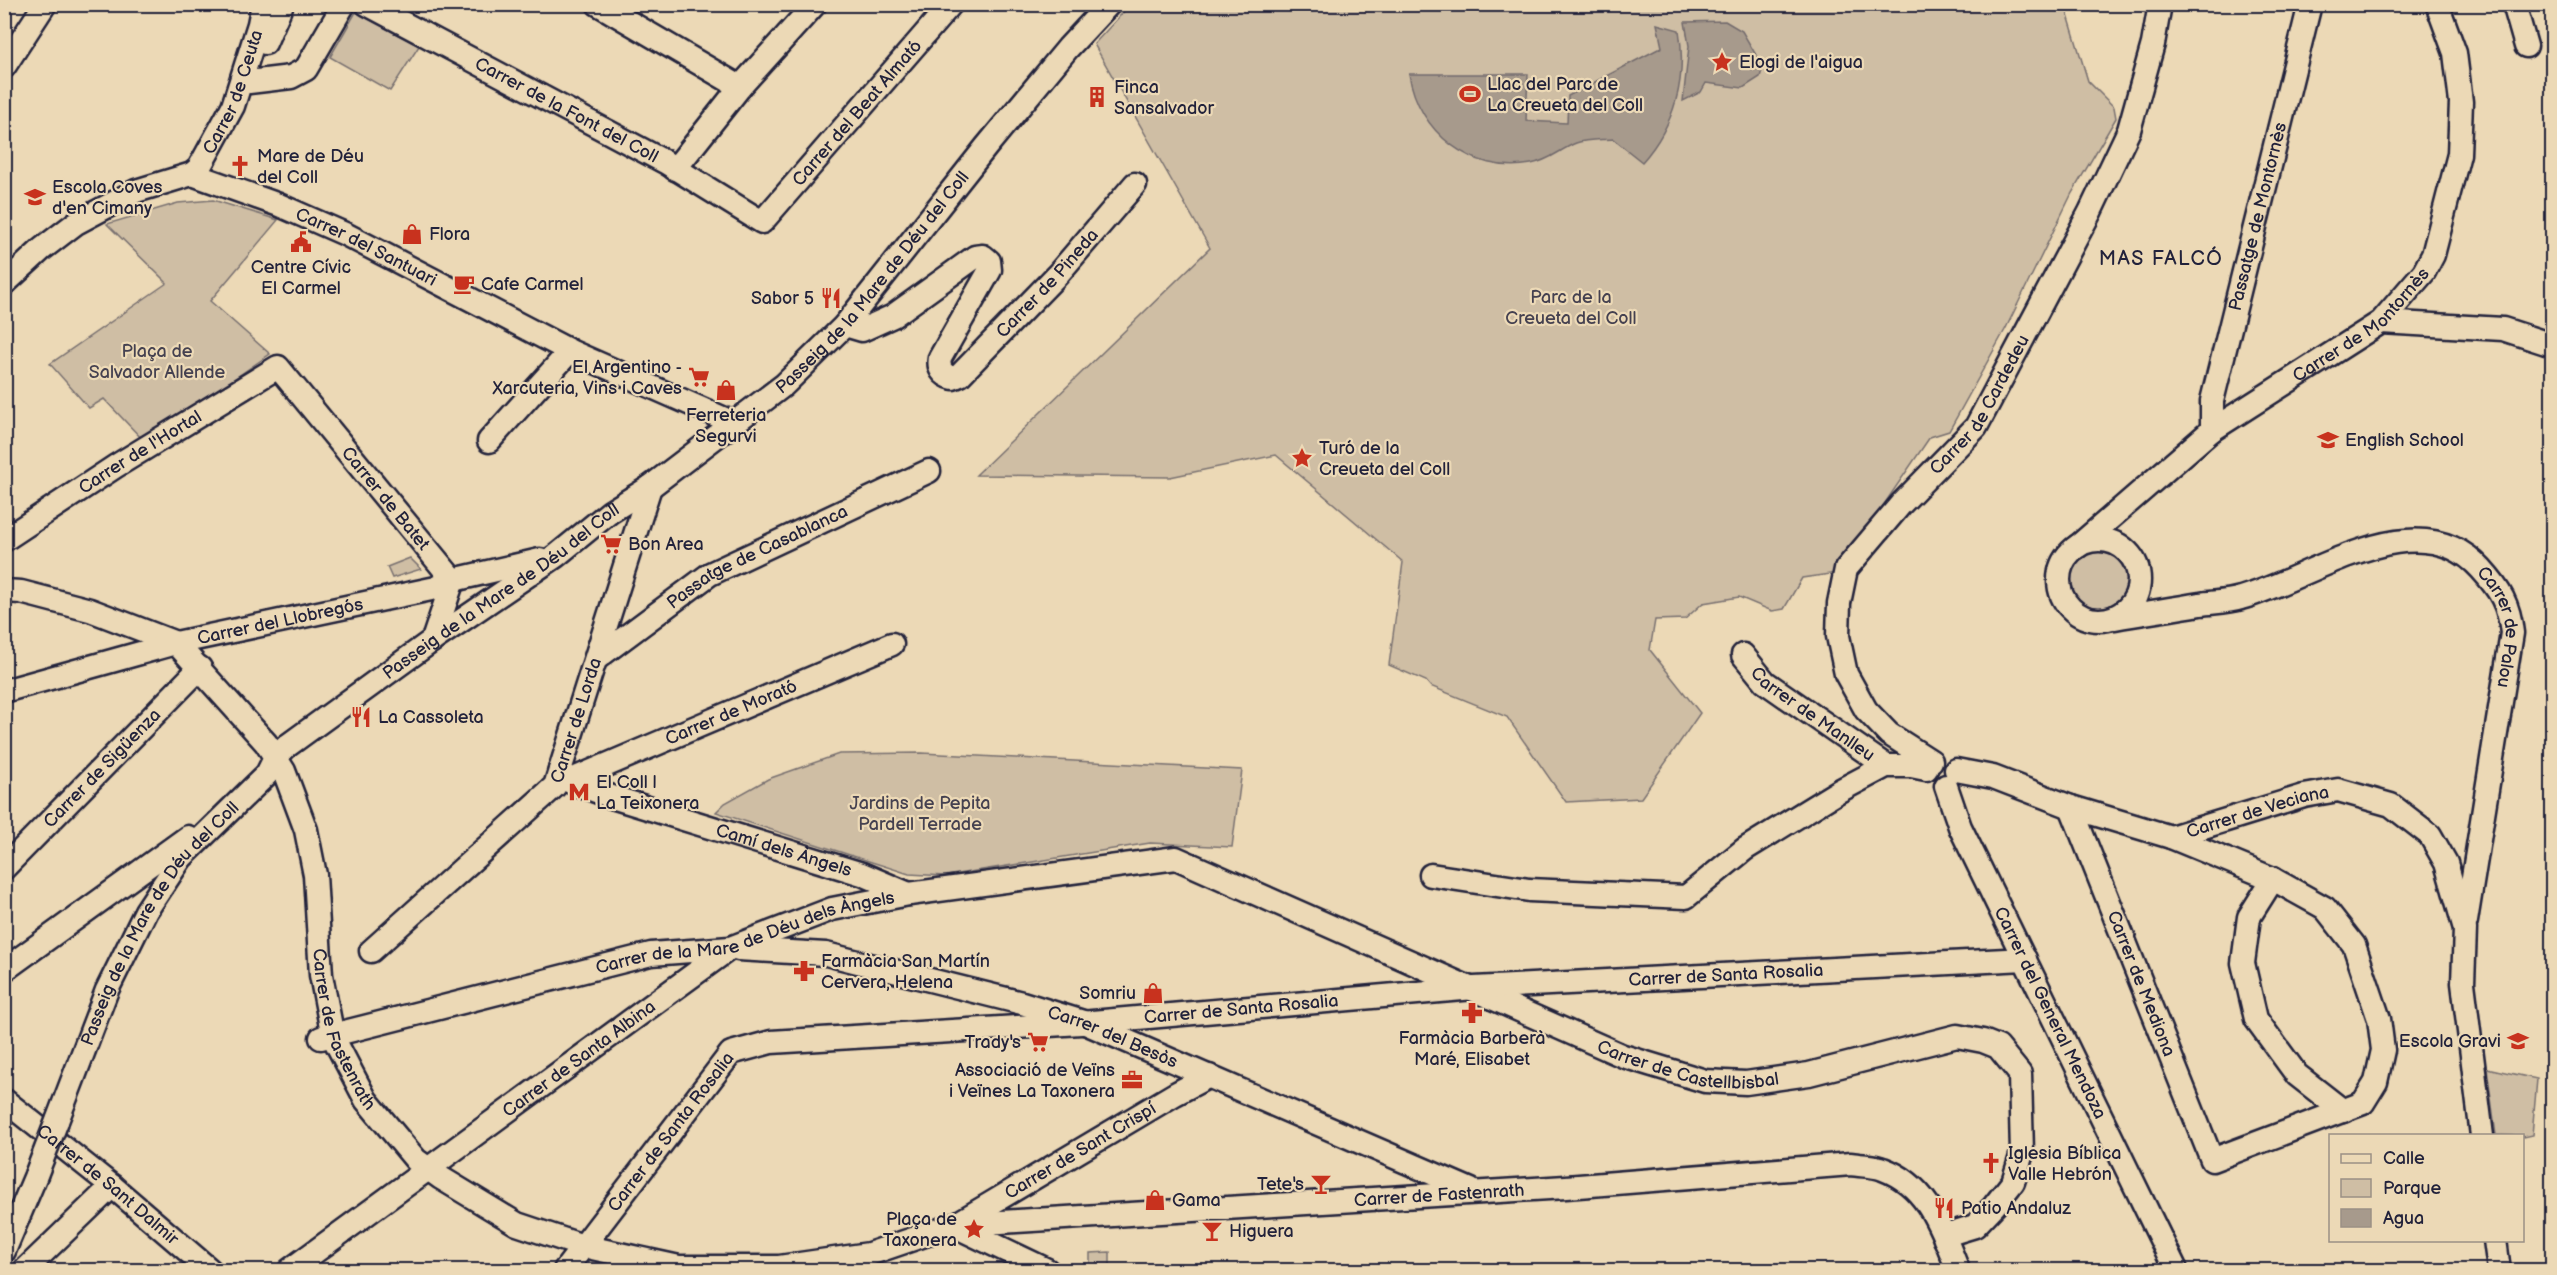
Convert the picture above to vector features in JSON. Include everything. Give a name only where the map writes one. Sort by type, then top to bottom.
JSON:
[{"type":"street","points":[[4,67],[45,4]]},
{"type":"street","name":"Carrer de Ceuta","points":[[192,174],[199,168],[233,106],[260,24],[263,4]]},
{"type":"street","points":[[233,106],[249,81],[282,4]]},
{"type":"street","points":[[249,81],[291,77],[306,69],[344,4]]},
{"type":"street","name":"Carrer de la Font del Coll","points":[[367,4],[675,169],[762,222]]},
{"type":"street","points":[[598,4],[740,87]]},
{"type":"street","points":[[675,169],[740,87],[815,4]]},
{"type":"street","name":"Carrer del Beat Almató","points":[[762,222],[951,4]]},
{"type":"street","name":"Passeig de la Mare de Déu del Coll","points":[[4,1251],[36,1175],[107,990],[146,910],[181,858],[267,774],[275,758],[287,746],[433,640],[556,556],[610,512],[650,487],[784,386],[845,325],[986,147],[1068,48],[1109,4]]},
{"type":"street","name":"Carrer de Cardedeu","points":[[1929,765],[1889,734],[1866,710],[1846,674],[1838,636],[1839,603],[1846,569],[1901,504],[1976,428],[2090,212],[2129,130],[2153,44],[2160,4]]},
{"type":"street","name":"Passatge de Montornès","points":[[2212,430],[2212,401],[2310,4]]},
{"type":"street","name":"Carrer de Montornès","points":[[2077,547],[2212,430],[2381,322],[2424,272],[2433,255],[2459,154],[2461,102],[2455,53],[2437,4]]},
{"type":"street","points":[[2514,4],[2526,46]]},
{"type":"street","points":[[4,284],[42,249],[76,223],[136,191],[192,174]]},
{"type":"street","name":"Carrer del Santuari","points":[[192,174],[279,205],[345,234],[570,351],[734,423]]},
{"type":"street","name":"Carrer de Pineda","points":[[845,325],[862,330],[883,321],[975,257],[987,258],[990,270],[940,358],[941,371],[953,378],[960,375],[1058,274],[1135,184]]},
{"type":"street","points":[[2381,322],[2503,329],[2553,345]]},
{"type":"street","points":[[489,441],[570,351]]},
{"type":"street","name":"Carrer de l'Hortal","points":[[4,540],[116,466],[278,367]]},
{"type":"street","name":"Carrer de Batet","points":[[278,367],[453,580]]},
{"type":"street","name":"Passatge de Casablanca","points":[[596,659],[711,574],[929,471]]},
{"type":"street","name":"Carrer de Lorda","points":[[371,951],[565,776],[596,659],[650,487]]},
{"type":"street","points":[[2095,539],[2109,540],[2120,545],[2131,555],[2138,568],[2139,588],[2134,601],[2126,611],[2115,618],[2101,620],[2087,618],[2075,612],[2065,602],[2060,590],[2059,575],[2063,562],[2077,547],[2095,539]]},
{"type":"street","name":"Carrer de Palou","points":[[2115,618],[2241,598],[2361,551],[2416,539],[2454,548],[2477,564],[2494,583],[2506,602],[2512,633],[2465,929]]},
{"type":"street","name":"Carrer del Llobregós","points":[[4,691],[176,643],[436,588],[453,580],[556,556]]},
{"type":"street","points":[[433,640],[453,580]]},
{"type":"street","name":"Carrer de Fastenrath","points":[[4,591],[21,592],[90,610],[176,643],[266,743],[284,771],[306,830],[315,875],[327,1038],[366,1100],[416,1160],[517,1224],[583,1246],[679,1267],[780,1267],[855,1260],[954,1225],[1566,1187],[1851,1164],[1882,1168],[1914,1185],[1935,1215],[1958,1270]]},
{"type":"street","name":"Carrer de Morató","points":[[565,776],[892,644]]},
{"type":"street","name":"Carrer de Manlleu","points":[[1743,655],[1765,682],[1886,766]]},
{"type":"street","name":"Carrer de Sigüenza","points":[[4,868],[200,668]]},
{"type":"street","name":"Carrer de Veciana","points":[[1929,765],[1938,757],[1945,757],[1954,763],[1951,778],[1993,777],[2071,807],[2171,837],[2304,796],[2338,790],[2366,796],[2391,805],[2430,835],[2446,863],[2465,929],[2463,983],[2482,1134]]},
{"type":"street","points":[[4,970],[187,838],[260,766],[275,758]]},
{"type":"street","points":[[1431,875],[1528,890],[1686,897],[1745,849],[1772,831],[1886,766],[1929,765]]},
{"type":"street","name":"Camí dels Àngels","points":[[565,776],[612,797],[862,874],[909,894]]},
{"type":"street","name":"Carrer del General Mendoza","points":[[1951,778],[1960,827],[2176,1270]]},
{"type":"street","name":"Carrer de Mediona","points":[[2071,807],[2212,1160],[2343,1111]]},
{"type":"street","points":[[2171,837],[2272,879],[2325,908],[2354,945],[2376,1008],[2383,1050],[2376,1082],[2363,1103],[2343,1111],[2297,1075],[2256,1019],[2243,963],[2249,917],[2272,879]]},
{"type":"street","name":"Carrer de la Mare de Déu dels Àngels","points":[[327,1038],[651,954],[730,948],[832,909],[909,894],[1176,858]]},
{"type":"street","name":"Carrer de Castellbisbal","points":[[1176,858],[1474,988],[1623,1056],[1705,1081],[1746,1083],[1809,1074],[1957,1036],[1983,1041],[1998,1047],[2020,1074],[2022,1153],[2013,1182],[1994,1206],[1975,1226],[1952,1233],[1946,1239]]},
{"type":"street","name":"Carrer del Besòs","points":[[730,948],[826,954],[1022,1003],[1083,1022],[1476,1192]]},
{"type":"street","name":"Carrer de Santa Albina","points":[[290,1270],[730,948]]},
{"type":"street","name":"Carrer de Santa Rosalia","points":[[565,1270],[731,1053],[771,1041],[1083,1022],[1474,988],[2025,959]]},
{"type":"street","name":"Carrer de Sant Crispí","points":[[954,1225],[1164,1100],[1209,1076]]},
{"type":"street","name":"Carrer de Sant Dalmir","points":[[4,1100],[112,1186],[210,1270]]},
{"type":"street","points":[[25,1270],[112,1186]]},
{"type":"street","points":[[954,1225],[1047,1270]]},
{"type":"street","points":[[2495,1242],[2499,1270]]},
{"type":"green space","name":"Parc de la Creueta del Coll","points":[[1130,5],[2065,5],[2088,81],[2114,107],[2116,118],[2072,193],[2006,328],[1949,431],[1930,437],[1837,573],[1802,578],[1784,609],[1772,611],[1739,597],[1703,603],[1685,619],[1655,620],[1650,650],[1700,713],[1641,798],[1566,802],[1507,717],[1430,686],[1426,681],[1389,665],[1403,562],[1276,455],[1170,477],[976,475],[1210,248],[1094,44]]},
{"type":"green space","points":[[356,12],[419,46],[390,91],[330,57]]},
{"type":"green space","name":"Plaça de Salvador Allende","points":[[213,200],[278,220],[210,301],[270,354],[144,441],[104,399],[89,408],[50,364],[167,283],[107,224],[178,203]]},
{"type":"green space","points":[[2099,550],[2116,555],[2124,563],[2129,580],[2124,597],[2116,605],[2099,610],[2082,605],[2074,597],[2069,580],[2074,563],[2082,555]]},
{"type":"green space","points":[[410,558],[421,569],[392,578],[387,567]]},
{"type":"green space","name":"Jardins de Pepita Pardell Terrade","points":[[922,753],[1242,770],[1232,847],[1150,843],[945,876],[909,874],[716,812],[725,803],[768,779],[839,754]]},
{"type":"green space","points":[[2487,1068],[2537,1079],[2532,1135],[2524,1137],[2524,1134],[2496,1134]]},
{"type":"green space","points":[[1110,1252],[1110,1270],[1090,1270],[1090,1253]]},
{"type":"water","points":[[1725,21],[1742,31],[1763,67],[1760,77],[1743,88],[1706,83],[1701,92],[1683,101],[1689,46],[1685,22]]},
{"type":"water","name":"Llac del Parc de La Creueta del Coll","points":[[1657,24],[1679,30],[1680,84],[1663,133],[1642,162],[1613,139],[1580,142],[1531,164],[1509,166],[1488,163],[1469,156],[1451,145],[1436,131],[1414,95],[1409,74],[1528,74],[1526,121],[1567,123],[1568,96],[1662,47]]},
{"type":"place","name":"Elogi de l'aigua","points":[[1722,62]]},
{"type":"place","name":"Llac del Parc de La Creueta del Coll","points":[[1470,94]]},
{"type":"place","name":"Finca Sansalvador","points":[[1097,97]]},
{"type":"place","name":"Mare de Déu del Coll","points":[[240,166]]},
{"type":"place","name":"Escola Coves d'en Cimany","points":[[35,197]]},
{"type":"place","name":"Flora","points":[[412,234]]},
{"type":"place","name":"Centre Cívic El Carmel","points":[[301,242]]},
{"type":"place","name":"Cafe Carmel","points":[[464,284]]},
{"type":"place","name":"Sabor 5","points":[[831,298]]},
{"type":"place","name":"El Argentino - Xarcuteria, Vins i Caves","points":[[699,377]]},
{"type":"place","name":"Ferreteria Segurvi","points":[[726,390]]},
{"type":"place","name":"English School","points":[[2328,440]]},
{"type":"place","name":"Turó de la Creueta del Coll","points":[[1302,458]]},
{"type":"place","name":"Bon Area","points":[[611,544]]},
{"type":"place","name":"La Cassoleta","points":[[361,717]]},
{"type":"place","name":"El Coll | La Teixonera","points":[[579,792]]},
{"type":"place","name":"Farmàcia San Martín Cervera, Helena","points":[[804,971]]},
{"type":"place","name":"Somriu","points":[[1153,993]]},
{"type":"place","name":"Farmàcia Barberà Maré, Elisabet","points":[[1472,1013]]},
{"type":"place","name":"Escola Gravi","points":[[2518,1041]]},
{"type":"place","name":"Trady's","points":[[1038,1042]]},
{"type":"place","name":"Associació de Veïns i Veïnes La Taxonera","points":[[1132,1080]]},
{"type":"place","name":"Iglesia Bíblica Valle Hebrón","points":[[1991,1163]]},
{"type":"place","name":"Tete's","points":[[1321,1184]]},
{"type":"place","name":"Gama","points":[[1155,1200]]},
{"type":"place","name":"Patio Andaluz","points":[[1944,1208]]},
{"type":"place","name":"Plaça de Taxonera","points":[[974,1229]]},
{"type":"place","name":"Higuera","points":[[1212,1231]]},
{"type":"district","name":"MAS FALCÓ","points":[[2161,258]]}]
